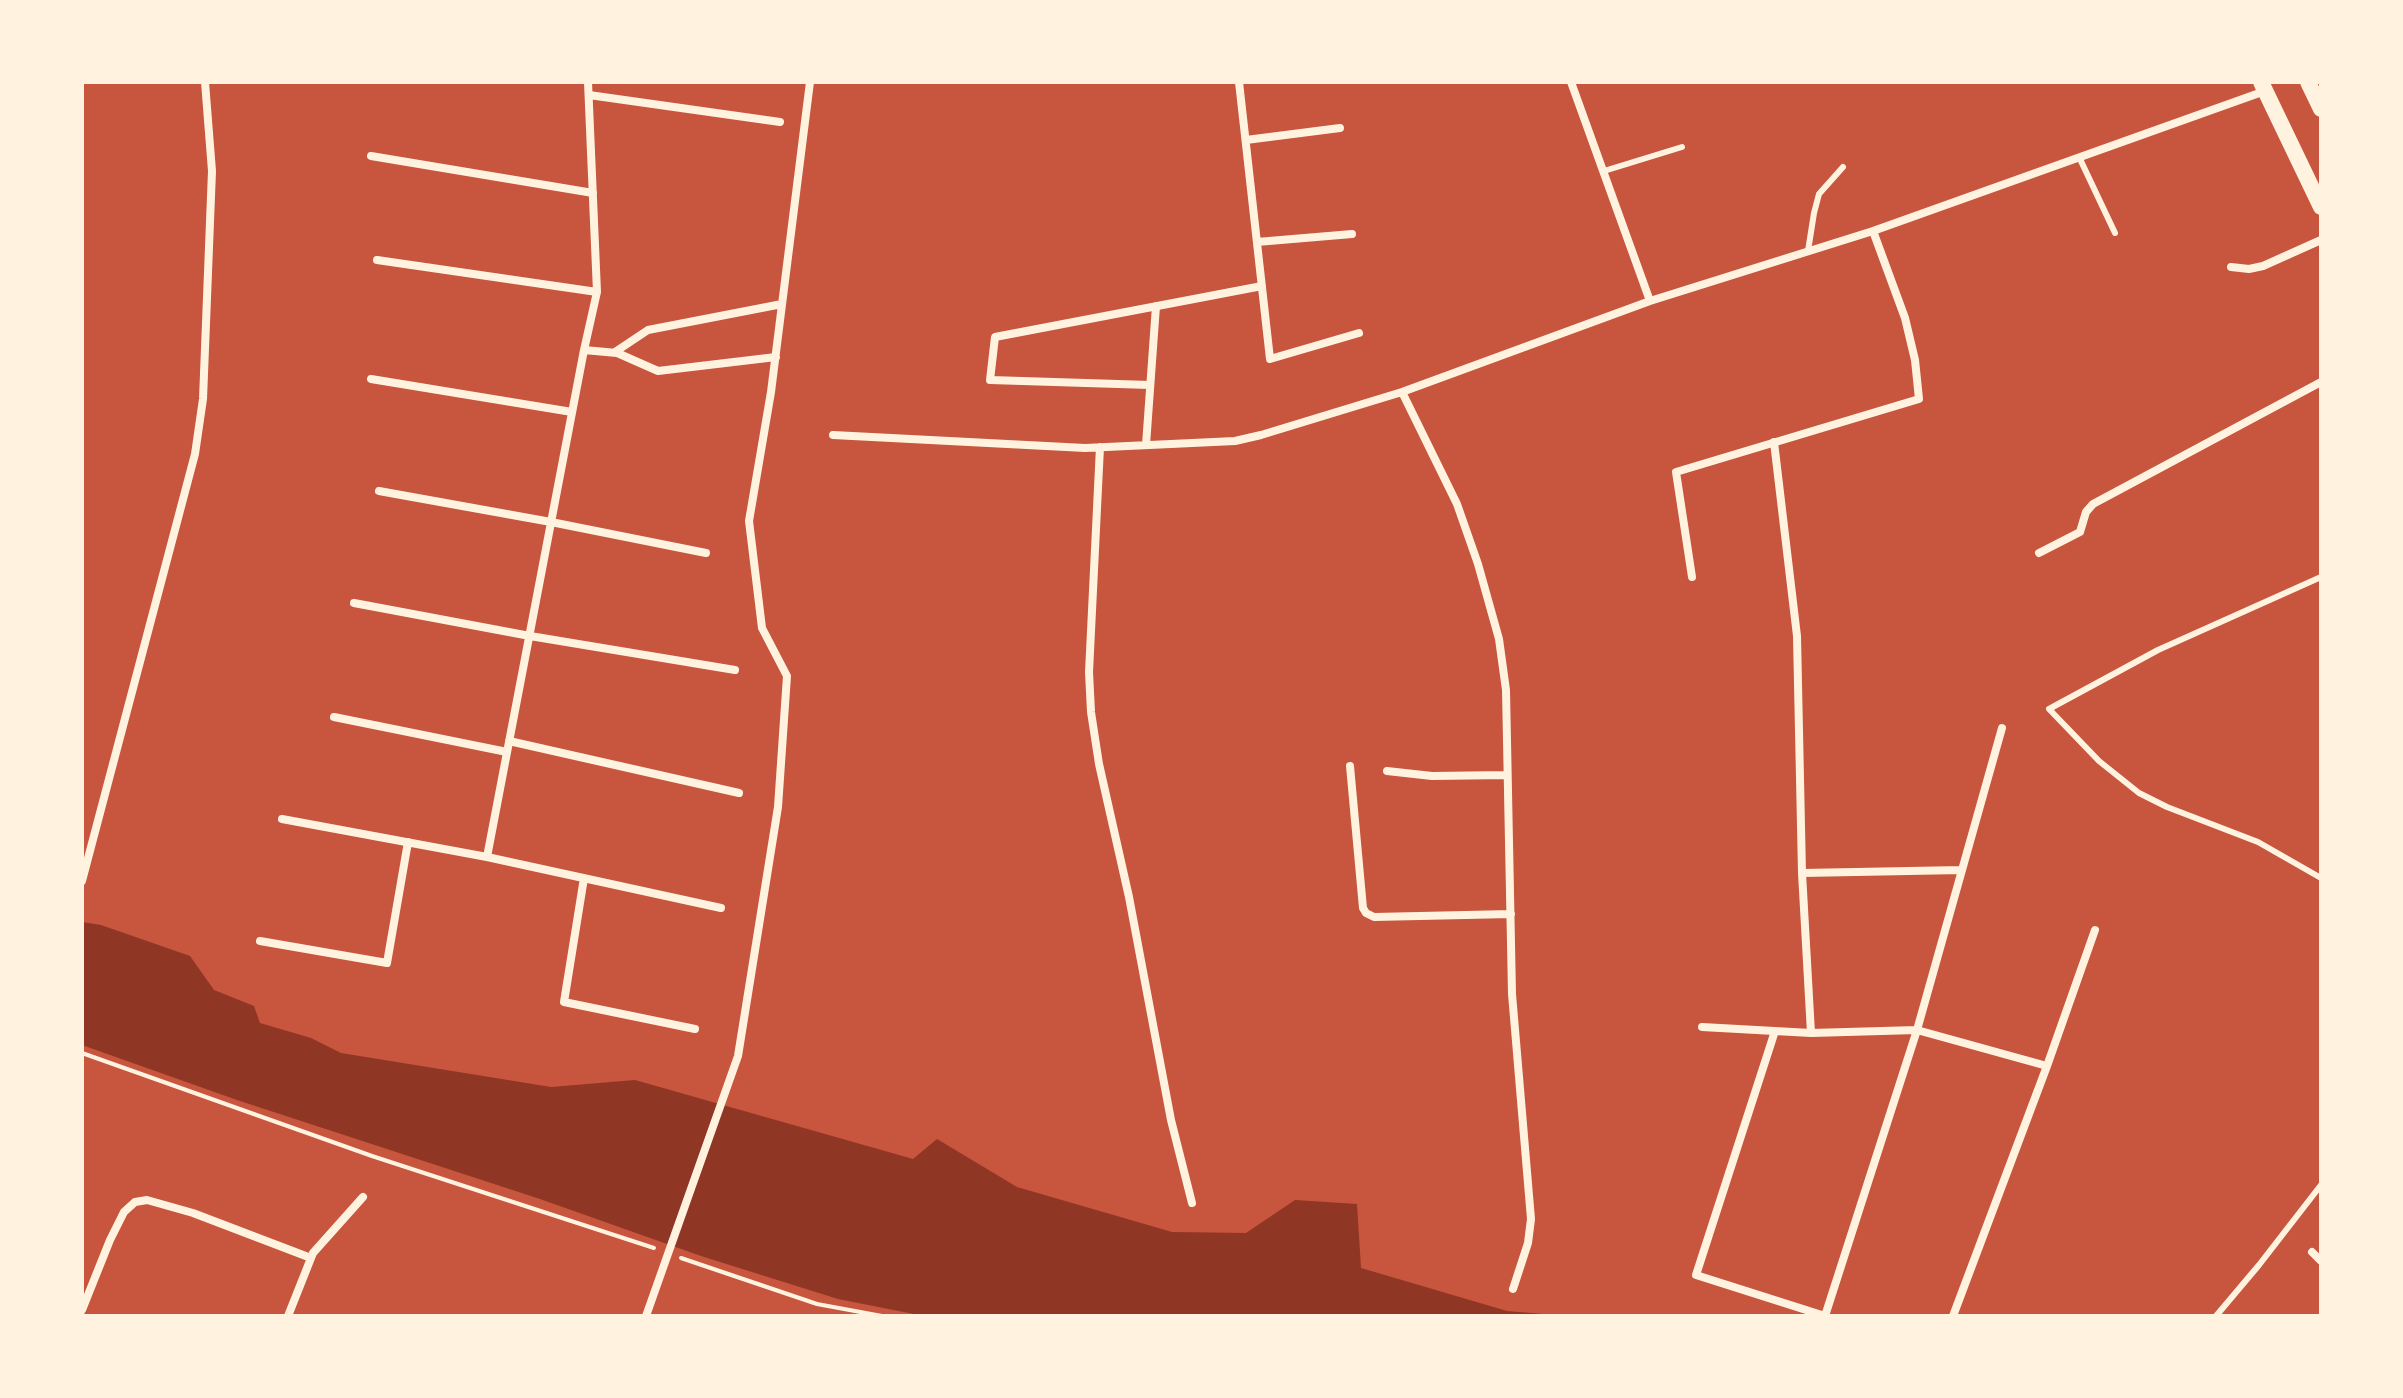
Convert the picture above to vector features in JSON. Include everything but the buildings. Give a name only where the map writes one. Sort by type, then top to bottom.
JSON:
[{"type":"main road","points":[[2308,82],[2321,109]]},
{"type":"main road","points":[[2263,87],[2321,207]]},
{"type":"street","points":[[82,881],[195,454],[203,399],[212,171],[205,82]]},
{"type":"street","points":[[487,857],[597,292],[588,82]]},
{"type":"street","points":[[646,1316],[738,1056],[778,807],[787,676],[762,628],[749,521],[776,357],[810,82]]},
{"type":"street","points":[[1239,82],[1270,359],[1359,333]]},
{"type":"street","points":[[1571,82],[1650,301]]},
{"type":"street","points":[[833,435],[1100,447],[1248,438],[1402,392],[1650,301],[1873,231],[2080,159],[2263,87]]},
{"type":"street","points":[[589,95],[780,122]]},
{"type":"street","points":[[1246,140],[1340,128]]},
{"type":"street","points":[[371,156],[593,193]]},
{"type":"street","points":[[1692,577],[1676,472],[1919,399],[1915,360],[1905,318],[1873,231]]},
{"type":"street","points":[[1257,242],[1352,234]]},
{"type":"street","points":[[2231,267],[2249,269],[2263,266],[2321,240]]},
{"type":"street","points":[[377,260],[597,292]]},
{"type":"street","points":[[1150,385],[990,380],[995,337],[1262,286]]},
{"type":"street","points":[[617,353],[648,330],[782,304]]},
{"type":"street","points":[[1146,445],[1156,306]]},
{"type":"street","points":[[584,350],[617,353],[658,371],[776,357]]},
{"type":"street","points":[[371,379],[572,412]]},
{"type":"street","points":[[2039,553],[2080,532],[2086,512],[2093,504],[2321,382]]},
{"type":"street","points":[[1402,392],[1457,504],[1478,564],[1499,639],[1506,690],[1512,994],[1531,1219],[1528,1243],[1513,1289]]},
{"type":"street","points":[[1774,442],[1797,636],[1802,873],[1811,1033]]},
{"type":"street","points":[[1100,447],[1089,672],[1091,712],[1171,1120],[1192,1203]]},
{"type":"street","points":[[379,491],[706,553]]},
{"type":"street","points":[[354,603],[735,670]]},
{"type":"street","points":[[334,717],[507,752]]},
{"type":"street","points":[[1775,1031],[1696,1275],[1825,1316],[1917,1030],[2002,728]]},
{"type":"street","points":[[509,741],[739,793]]},
{"type":"street","points":[[1350,766],[1363,908],[1366,913],[1374,917],[1511,914]]},
{"type":"street","points":[[1387,771],[1432,776],[1506,775]]},
{"type":"street","points":[[282,819],[487,857],[721,908]]},
{"type":"street","points":[[260,941],[387,963],[408,842]]},
{"type":"street","points":[[1802,873],[1962,870]]},
{"type":"street","points":[[584,878],[564,1002],[695,1029]]},
{"type":"street","points":[[1953,1316],[2095,930]]},
{"type":"street","points":[[1702,1027],[1811,1033],[1917,1030],[2047,1066]]},
{"type":"street","points":[[288,1316],[311,1258],[363,1197]]},
{"type":"street","points":[[82,1310],[110,1240],[124,1212],[135,1202],[147,1200],[193,1213],[311,1258]]},
{"type":"street","points":[[2312,1252],[2321,1261]]},
{"type":"lane","points":[[1604,171],[1682,147]]},
{"type":"lane","points":[[2080,159],[2115,233]]},
{"type":"lane","points":[[1808,251],[1819,194],[1843,167]]},
{"type":"lane","points":[[2321,577],[2158,650],[2049,709],[2099,761],[2139,793],[2258,842],[2321,878]]},
{"type":"lane","points":[[2216,1316],[2321,1185]]},
{"type":"path","points":[[82,1053],[372,1156],[658,1250]]},
{"type":"path","points":[[671,1254],[817,1304],[882,1316]]},
{"type":"shaded area","points":[[82,922],[101,925],[190,956],[214,990],[254,1006],[260,1023],[311,1038],[341,1053],[551,1087],[635,1080],[913,1159],[937,1139],[1017,1187],[1172,1232],[1246,1233],[1295,1200],[1357,1204],[1361,1268],[1507,1311],[1568,1316],[924,1316],[838,1299],[701,1256],[82,1045]]}]
